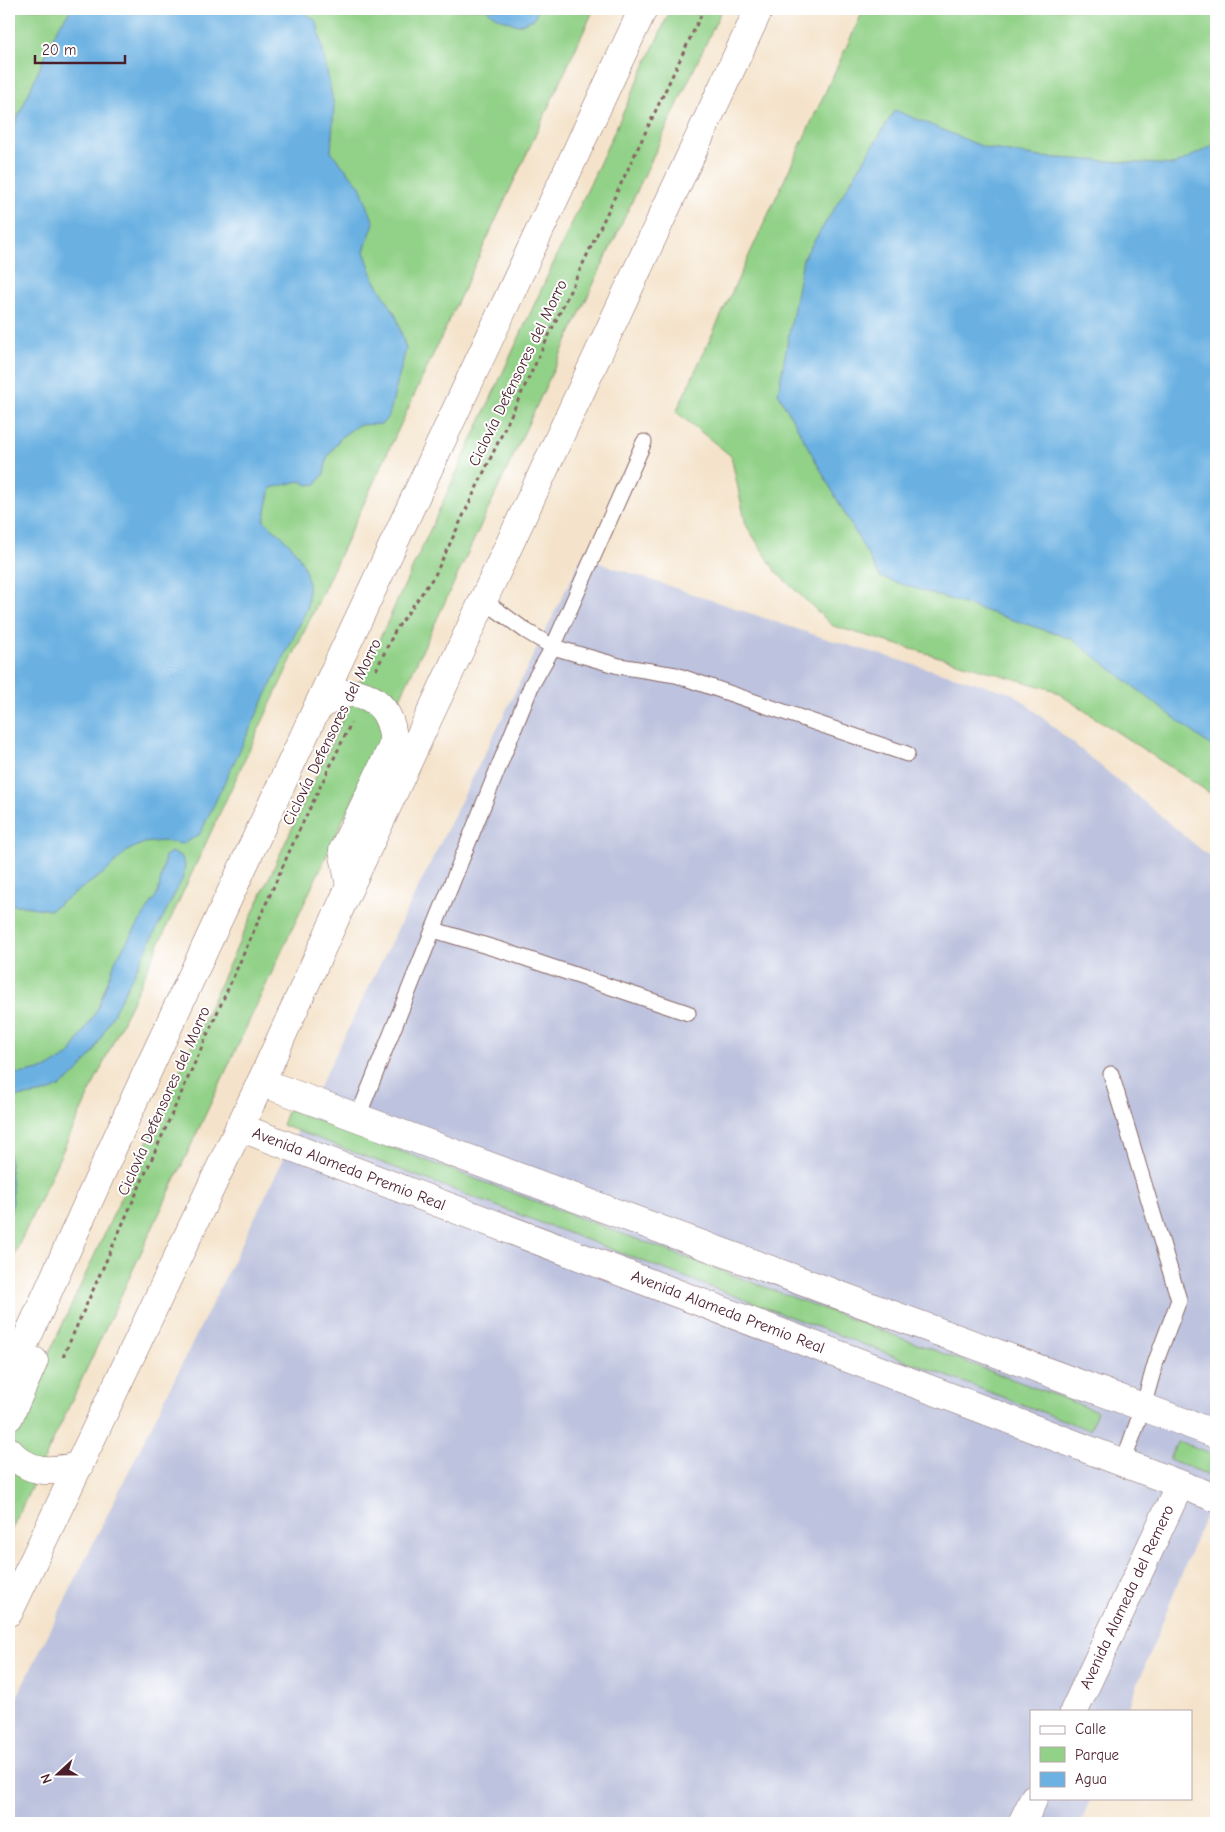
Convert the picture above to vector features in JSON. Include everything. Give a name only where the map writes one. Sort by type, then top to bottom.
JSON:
[{"type":"main road","points":[[9,1378],[136,1096],[642,9]]},
{"type":"main road","points":[[9,1612],[261,1082],[350,886],[759,9]]},
{"type":"main road","points":[[316,711],[332,697],[343,694],[364,695],[376,701],[391,721],[393,745],[343,850],[350,886]]},
{"type":"main road","points":[[261,1082],[1216,1434]]},
{"type":"main road","name":"Avenida Alameda Premio Real","points":[[239,1128],[1216,1498]]},
{"type":"main road","points":[[9,1417],[39,1349],[39,1310]]},
{"type":"main road","points":[[9,1451],[17,1461],[29,1468],[42,1471],[79,1466]]},
{"type":"main road","name":"Avenida Alameda del Remero","points":[[1074,1710],[1180,1484]]},
{"type":"main road","points":[[1022,1823],[1033,1800]]},
{"type":"lane","points":[[357,1118],[532,684],[553,647],[644,442]]},
{"type":"lane","points":[[483,600],[526,631],[553,647],[619,666],[676,675],[906,754]]},
{"type":"lane","points":[[434,930],[507,952],[688,1013]]},
{"type":"lane","points":[[1111,1074],[1178,1300],[1123,1463]]},
{"type":"path","name":"Ciclovía Defensores del Morro","points":[[62,1362],[295,839],[395,631],[435,575],[704,9]]},
{"type":"shaded area","points":[[582,557],[824,638],[1014,694],[1216,862],[1216,1488],[1127,1710],[1030,1710],[1030,1800],[1090,1800],[1081,1823],[9,1823],[9,1713]]},
{"type":"green space","points":[[9,9],[594,9],[9,1266]]},
{"type":"green space","points":[[671,9],[722,9],[9,1535],[9,1440]]},
{"type":"green space","points":[[864,9],[1216,9],[1216,797],[1053,690],[833,626],[776,572],[746,525],[731,456],[676,412]]},
{"type":"green space","points":[[288,1109],[1097,1411],[1090,1430],[282,1125]]},
{"type":"green space","points":[[1178,1441],[1216,1455],[1216,1478],[1169,1459]]},
{"type":"water","points":[[71,9],[301,9],[317,22],[334,106],[331,152],[360,186],[374,223],[364,251],[374,279],[396,315],[406,349],[389,416],[382,424],[358,425],[341,437],[327,458],[324,474],[316,484],[308,485],[300,481],[271,488],[264,521],[276,530],[294,549],[305,569],[308,594],[307,609],[200,834],[183,844],[163,841],[144,843],[127,851],[107,871],[50,910],[9,904],[9,137],[57,29]]},
{"type":"water","points":[[486,9],[538,9],[534,19],[518,25],[496,17]]},
{"type":"water","points":[[895,110],[986,148],[1040,157],[1174,165],[1216,144],[1216,750],[1072,639],[880,577],[778,393],[803,259]]},
{"type":"water","points":[[171,852],[181,856],[185,865],[183,878],[93,1053],[67,1082],[38,1094],[10,1097],[9,1101],[9,1072],[19,1074],[45,1069],[69,1055],[97,1010],[116,959],[158,893],[165,856]]},
{"type":"water","points":[[9,1154],[13,1203],[9,1215]]}]
